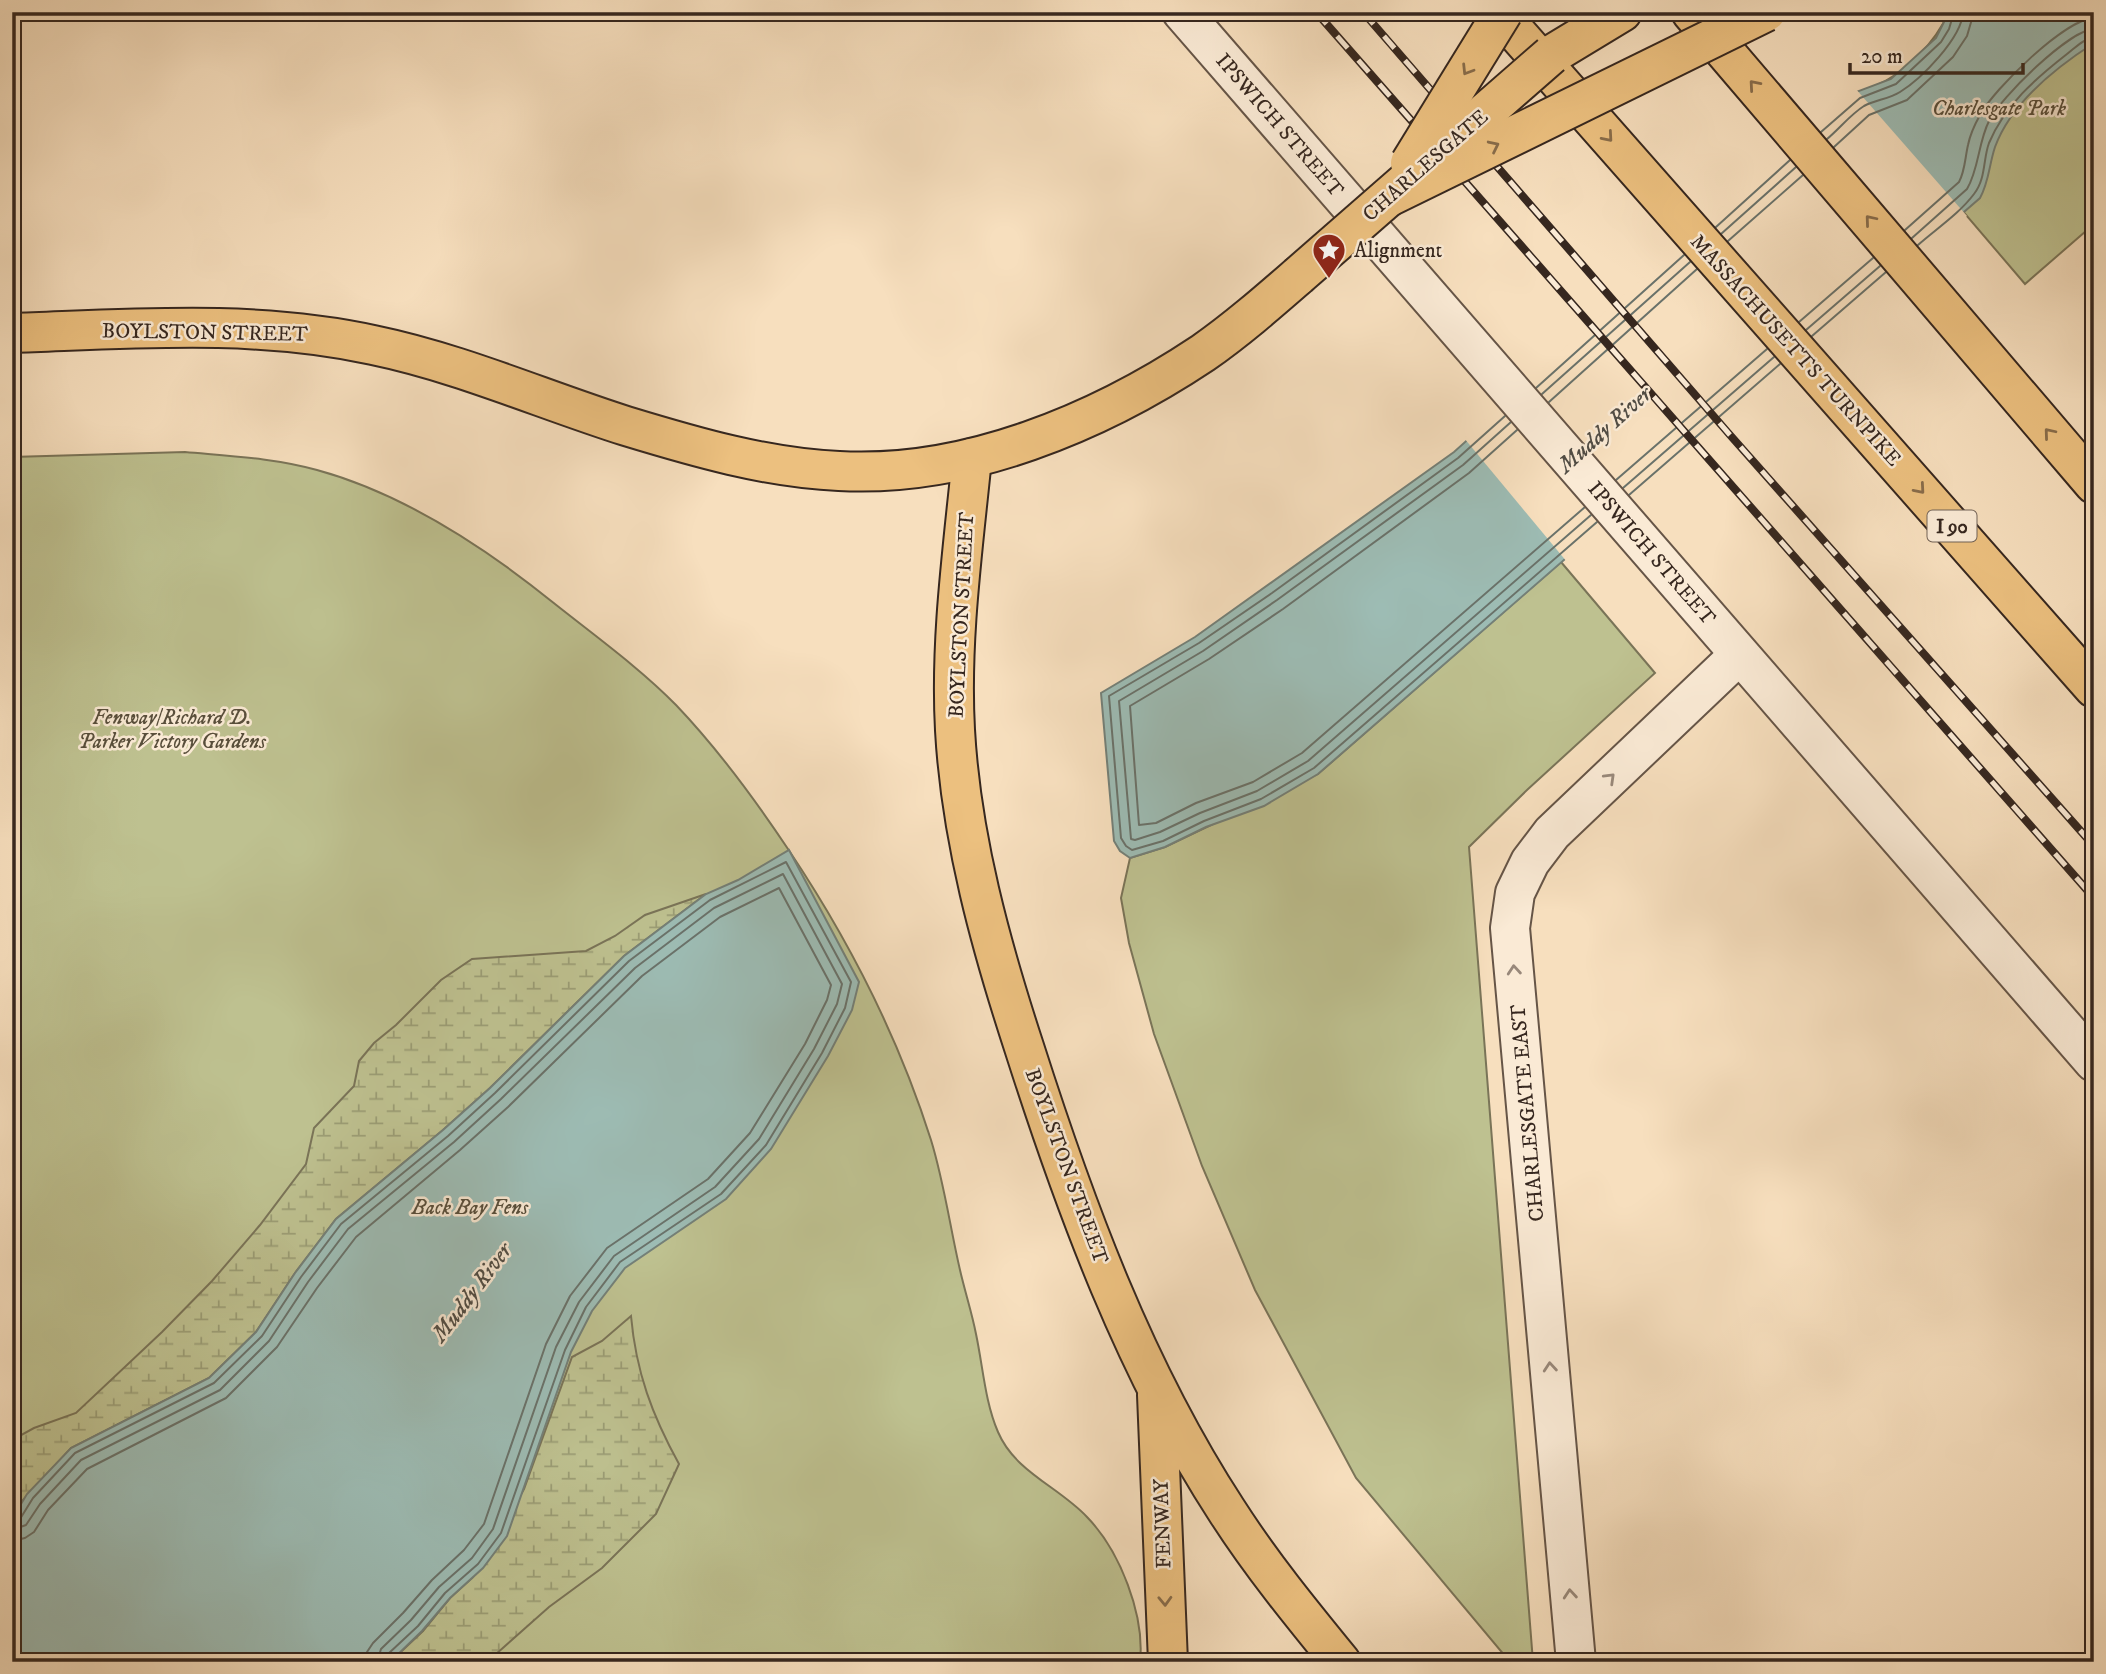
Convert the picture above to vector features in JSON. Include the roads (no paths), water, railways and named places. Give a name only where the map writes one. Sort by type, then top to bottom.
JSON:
[{"type":"highway","points":[[1389,197],[1501,12]]},
{"type":"highway","name":"MASSACHUSETTS TURNPIKE","points":[[1501,12],[1691,232],[2094,688]]},
{"type":"highway","name":"CHARLESGATE","points":[[1551,55],[1584,12]]},
{"type":"highway","name":"CHARLESGATE","points":[[972,458],[1012,447],[1065,426],[1143,390],[1222,339],[1551,55],[1622,12]]},
{"type":"highway","points":[[1691,12],[2094,485]]},
{"type":"highway","points":[[1389,197],[1766,12]]},
{"type":"highway","name":"BOYLSTON STREET","points":[[12,333],[199,328],[317,334],[432,360],[627,426],[760,461],[808,469],[867,472],[911,469],[972,458],[955,643],[956,745],[973,859],[1015,1020],[1058,1152],[1109,1282],[1157,1386],[1225,1509],[1299,1612],[1340,1662]]},
{"type":"highway","name":"FENWAY","points":[[1157,1386],[1168,1662]]},
{"type":"street","name":"IPSWICH STREET","points":[[1182,12],[2094,1062]]},
{"type":"street","name":"CHARLESGATE EAST","points":[[1576,1662],[1510,928],[1515,893],[1530,862],[1552,833],[1739,655]]},
{"type":"water","name":"Muddy River","points":[[1949,12],[2094,12],[2094,43],[2036,88],[2023,101],[2002,131],[1980,198],[1318,774],[1264,806],[1206,827],[1165,847],[1130,858],[1120,851],[1114,841],[1101,693],[1195,637],[1454,452],[1856,92],[1891,79],[1936,38]]},
{"type":"water","name":"Muddy River","points":[[789,850],[859,982],[852,1010],[828,1056],[771,1149],[726,1199],[625,1268],[592,1311],[571,1352],[507,1536],[483,1568],[450,1598],[422,1631],[390,1662],[12,1662],[12,1519],[27,1494],[71,1448],[209,1378],[256,1332],[295,1273],[336,1219],[490,1088],[624,956],[706,894],[738,880]]},
{"type":"railway","points":[[1316,12],[2094,898]]},
{"type":"railway","points":[[1363,12],[1730,435],[2094,846]]},
{"type":"place","name":"Alignment","points":[[1329,280]]},
{"type":"park label","name":"Charlesgate Park","points":[[1999,108]]},
{"type":"park label","name":"Fenway/Richard D. Parker Victory Gardens","points":[[172,729]]},
{"type":"park label","name":"Back Bay Fens","points":[[470,1207]]}]
